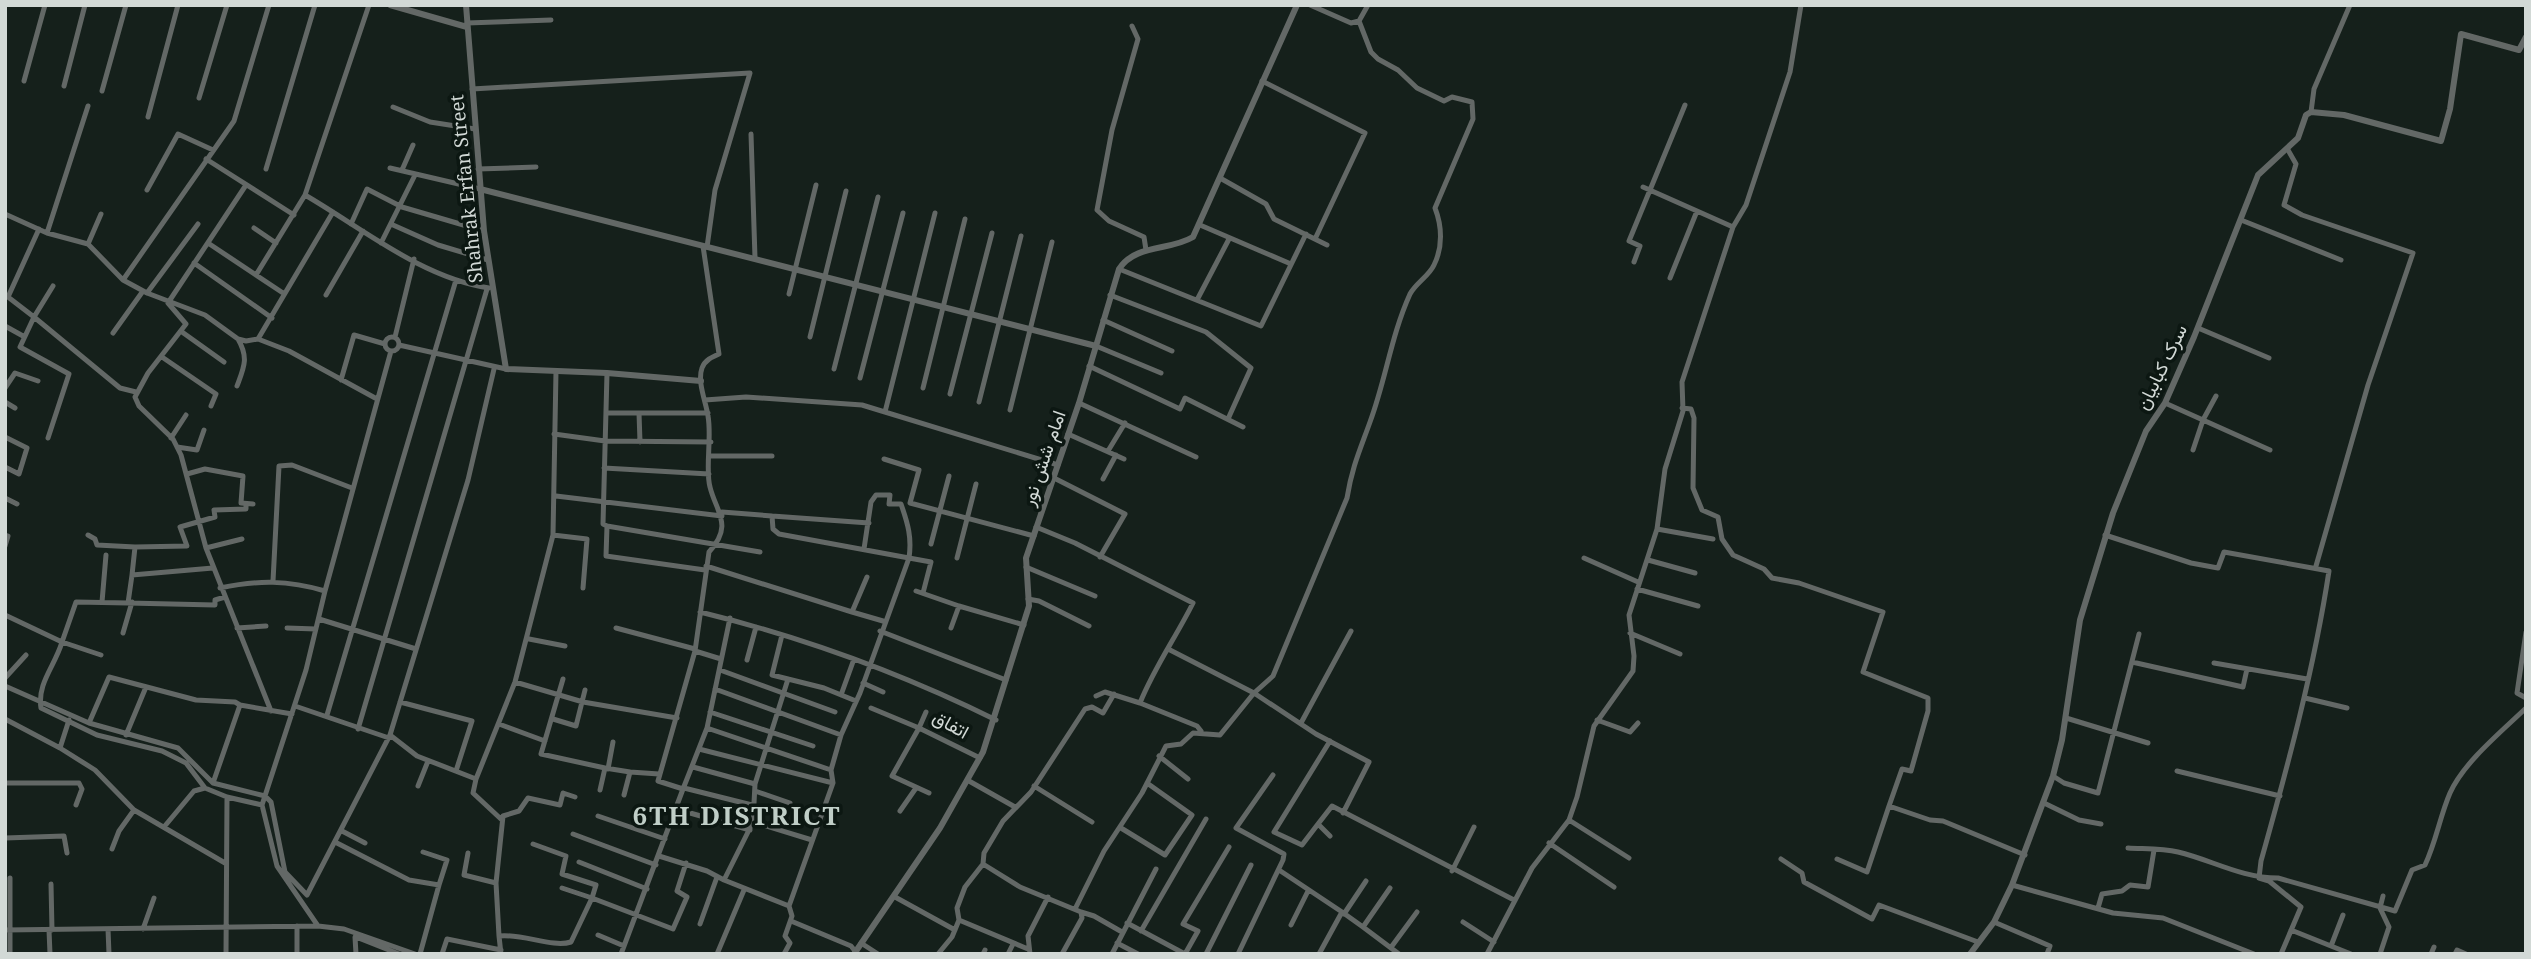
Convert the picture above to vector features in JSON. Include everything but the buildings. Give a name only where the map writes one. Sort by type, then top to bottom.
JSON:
[{"type":"street","points":[[24,81],[44,5]]},
{"type":"street","points":[[64,86],[85,5]]},
{"type":"street","points":[[102,91],[126,5]]},
{"type":"street","points":[[148,117],[178,5]]},
{"type":"street","points":[[199,98],[227,5]]},
{"type":"street","points":[[123,279],[233,121],[269,5]]},
{"type":"street","points":[[266,169],[315,5]]},
{"type":"street","points":[[256,275],[304,195],[369,5]]},
{"type":"street","points":[[390,5],[467,25],[551,20]]},
{"type":"street","name":"Shahrak Erfan Street","points":[[466,5],[490,288],[506,369]]},
{"type":"street","points":[[1297,5],[1193,237],[1182,243],[1146,250],[1132,256],[1119,269],[1261,326],[1306,234]]},
{"type":"street","points":[[1311,5],[1351,23],[1359,21],[1368,5]]},
{"type":"street","points":[[1487,954],[1514,900],[1549,844],[1569,820],[1597,720],[1633,671],[1629,615],[1657,529],[1665,468],[1682,408],[1682,382],[1733,227],[1746,205],[1790,72],[1801,5]]},
{"type":"street","points":[[2350,5],[2314,89],[2311,112],[2344,115],[2441,141],[2450,109],[2461,34],[2519,50],[2526,37]]},
{"type":"street","points":[[1074,909],[1104,851],[1121,828],[1166,746],[1181,744],[1193,733],[1220,735],[1254,693],[1273,676],[1313,586],[1315,569],[1347,498],[1352,471],[1370,424],[1398,323],[1412,290],[1434,267],[1440,244],[1440,225],[1435,208],[1473,118],[1472,102],[1462,98],[1444,101],[1435,99],[1378,59],[1371,52],[1359,21]]},
{"type":"street","points":[[1132,26],[1138,39],[1112,130],[1097,210],[1109,221],[1144,237],[1146,250]]},
{"type":"street","points":[[472,89],[750,73],[715,190],[705,246],[719,354],[708,360],[702,369],[701,382],[711,442],[710,488],[722,514],[715,545],[709,552],[705,568],[695,650],[658,781],[752,805]]},
{"type":"street","points":[[1262,81],[1365,133],[1315,239]]},
{"type":"street","points":[[1634,262],[1640,246],[1629,240],[1685,105]]},
{"type":"street","points":[[47,233],[88,106]]},
{"type":"street","points":[[393,107],[430,122],[475,129]]},
{"type":"street","name":"سرک کبابیان","points":[[1970,954],[1994,922],[2025,855],[2044,803],[2066,718],[2080,620],[2105,535],[2146,431],[2165,403],[2263,168],[2288,150],[2311,112]]},
{"type":"street","points":[[751,134],[755,258]]},
{"type":"street","points":[[147,190],[177,135],[213,150]]},
{"type":"street","points":[[402,170],[413,145]]},
{"type":"street","points":[[2288,150],[2296,164],[2284,205],[2302,215],[2413,253],[2368,385],[2316,566]]},
{"type":"street","points":[[206,159],[294,215]]},
{"type":"street","points":[[478,169],[536,167]]},
{"type":"street","points":[[390,168],[1031,327],[1096,345],[1161,373]]},
{"type":"street","points":[[381,243],[402,207],[415,175]]},
{"type":"street","points":[[1220,178],[1266,204],[1274,219],[1327,245]]},
{"type":"street","points":[[168,303],[246,185]]},
{"type":"street","points":[[789,294],[816,185]]},
{"type":"street","points":[[1643,187],[1733,227]]},
{"type":"street","points":[[351,224],[367,189],[402,207],[484,231]]},
{"type":"street","points":[[810,337],[846,191]]},
{"type":"street","points":[[304,195],[381,243],[414,260],[456,280],[490,288],[358,729]]},
{"type":"street","points":[[834,369],[854,282],[878,197]]},
{"type":"street","points":[[1670,278],[1697,211]]},
{"type":"street","points":[[258,339],[333,212]]},
{"type":"street","points":[[885,412],[934,213]]},
{"type":"street","points":[[5,214],[47,233],[88,244],[123,279],[145,292],[205,315],[238,339],[258,339],[289,351],[377,399]]},
{"type":"street","points":[[88,244],[101,214]]},
{"type":"street","points":[[860,378],[903,214]]},
{"type":"street","points":[[923,388],[965,219]]},
{"type":"street","points":[[2241,220],[2341,260]]},
{"type":"street","points":[[113,333],[198,224]]},
{"type":"street","points":[[393,225],[438,245],[488,260]]},
{"type":"street","points":[[1200,225],[1291,264]]},
{"type":"street","points":[[254,228],[276,243]]},
{"type":"street","points":[[39,229],[8,297],[120,388],[136,392]]},
{"type":"street","points":[[326,295],[363,231]]},
{"type":"street","points":[[950,394],[992,233]]},
{"type":"street","points":[[979,402],[1021,236]]},
{"type":"street","points":[[1197,300],[1229,239]]},
{"type":"street","points":[[1010,410],[1052,242]]},
{"type":"street","points":[[208,243],[284,293]]},
{"type":"street","points":[[399,345],[395,337],[414,260]]},
{"type":"street","points":[[194,262],[272,318]]},
{"type":"street","name":"امام شش نور","points":[[854,953],[895,897],[969,781],[996,720],[1024,625],[1028,599],[1026,567],[1036,527],[1079,403],[1119,269]]},
{"type":"street","points":[[327,715],[456,280]]},
{"type":"street","points":[[48,438],[69,374],[20,347],[23,336],[53,286]]},
{"type":"street","points":[[1110,295],[1206,332],[1251,368],[1228,419]]},
{"type":"street","points":[[168,303],[187,324],[136,392],[139,407],[172,438],[177,447],[213,568],[271,711]]},
{"type":"street","points":[[1104,320],[1172,351]]},
{"type":"street","points":[[5,326],[23,336]]},
{"type":"street","points":[[2198,328],[2269,358]]},
{"type":"street","points":[[182,331],[225,362]]},
{"type":"street","points":[[341,380],[354,335],[385,344],[391,351]]},
{"type":"street","points":[[385,344],[388,338],[395,337]]},
{"type":"street","points":[[237,386],[246,361],[246,353],[238,339]]},
{"type":"street","points":[[318,926],[276,866],[262,805],[295,706],[391,351],[399,345],[494,369],[607,373],[701,382]]},
{"type":"street","points":[[162,357],[216,394],[211,406]]},
{"type":"street","points":[[1089,366],[1180,409],[1185,398],[1243,427]]},
{"type":"street","points":[[304,904],[389,737],[468,480],[494,369]]},
{"type":"street","points":[[502,820],[473,793],[476,779],[515,682],[553,535],[556,496],[556,371]]},
{"type":"street","points":[[5,388],[15,373],[38,381]]},
{"type":"street","points":[[607,373],[603,524],[760,552]]},
{"type":"street","points":[[2193,450],[2203,420],[2216,396]]},
{"type":"street","points":[[705,400],[746,397],[862,405],[1058,465]]},
{"type":"street","points":[[5,402],[15,408]]},
{"type":"street","points":[[1079,403],[1196,457]]},
{"type":"street","points":[[2165,403],[2270,450]]},
{"type":"street","points":[[1682,408],[1692,409],[1695,418],[1693,488],[1702,510],[1718,517],[1722,539],[1733,555],[1764,569],[1772,578],[1799,583],[1883,612],[1863,672],[1928,698],[1928,711],[1911,771],[1902,769],[1867,872],[1837,859]]},
{"type":"street","points":[[606,413],[708,413]]},
{"type":"street","points":[[639,413],[640,442]]},
{"type":"street","points":[[172,438],[186,415]]},
{"type":"street","points":[[1108,452],[1125,423]]},
{"type":"street","points":[[177,447],[197,450],[204,430]]},
{"type":"street","points":[[554,434],[605,441],[711,442]]},
{"type":"street","points":[[1068,434],[1124,459]]},
{"type":"street","points":[[5,437],[27,448],[19,474],[5,467]]},
{"type":"street","points":[[1103,479],[1116,455]]},
{"type":"street","points":[[710,456],[772,456]]},
{"type":"street","points":[[884,459],[919,470],[910,503],[968,516],[1034,536]]},
{"type":"street","points":[[273,581],[279,466],[292,465],[352,488]]},
{"type":"street","points":[[604,468],[709,474]]},
{"type":"street","points":[[187,474],[205,469],[243,476],[241,503],[254,504]]},
{"type":"street","points":[[931,544],[938,509],[949,476]]},
{"type":"street","points":[[1054,478],[1125,514],[1100,557]]},
{"type":"street","points":[[957,558],[976,484]]},
{"type":"street","points":[[784,954],[790,943],[785,933],[791,920],[789,906],[833,783],[831,770],[841,735],[909,558],[912,541],[901,504],[890,504],[890,495],[876,495],[871,502],[864,549]]},
{"type":"street","points":[[556,496],[722,514],[869,523]]},
{"type":"street","points":[[5,498],[17,504]]},
{"type":"street","points":[[88,535],[95,539],[97,545],[187,546],[180,527],[215,517],[214,510],[246,509],[246,503]]},
{"type":"street","points":[[772,516],[773,529],[779,534],[931,562],[920,592],[1024,625]]},
{"type":"street","points":[[607,526],[606,556],[705,568],[883,621]]},
{"type":"street","points":[[1036,527],[1193,603],[1170,650],[1155,669],[1140,703]]},
{"type":"street","points":[[1657,529],[1713,539]]},
{"type":"street","points":[[5,535],[8,536],[5,546]]},
{"type":"street","points":[[553,535],[587,539],[583,588]]},
{"type":"street","points":[[2105,535],[2191,564],[2218,568],[2224,552],[2329,570],[2305,698],[2261,861],[2259,878]]},
{"type":"street","points":[[206,548],[242,539]]},
{"type":"street","points":[[123,633],[130,602],[135,547]]},
{"type":"street","points":[[102,602],[106,555]]},
{"type":"street","points":[[1584,558],[1637,585],[1698,606]]},
{"type":"street","points":[[1648,560],[1695,573]]},
{"type":"street","points":[[1026,567],[1095,596]]},
{"type":"street","points":[[132,575],[213,568]]},
{"type":"street","points":[[852,612],[867,578]]},
{"type":"street","points":[[220,587],[273,581],[292,582],[325,591]]},
{"type":"street","points":[[225,597],[215,600],[215,605],[76,602],[53,668],[41,685],[41,708],[97,735],[162,751],[186,763],[205,788],[262,805]]},
{"type":"street","points":[[1028,599],[1039,601],[1089,626]]},
{"type":"street","points":[[951,628],[959,606]]},
{"type":"street","points":[[700,612],[730,618],[869,664],[996,720]]},
{"type":"street","points":[[5,615],[62,642],[101,655]]},
{"type":"street","points":[[319,618],[416,649]]},
{"type":"street","points":[[621,954],[699,749],[720,670],[730,618]]},
{"type":"street","points":[[237,628],[266,626]]},
{"type":"street","points":[[747,660],[756,627]]},
{"type":"street","points":[[287,628],[316,629]]},
{"type":"street","points":[[616,628],[721,659]]},
{"type":"street","points":[[880,631],[1006,680]]},
{"type":"street","points":[[1301,723],[1351,631]]},
{"type":"street","points":[[2526,632],[2517,693],[2526,698]]},
{"type":"street","points":[[1630,633],[1680,654]]},
{"type":"street","points":[[2053,776],[2064,783],[2098,793],[2139,634]]},
{"type":"street","points":[[782,635],[772,675],[856,701]]},
{"type":"street","points":[[528,639],[565,646]]},
{"type":"street","points":[[1170,650],[1254,693],[1330,741],[1370,762],[1343,813]]},
{"type":"street","points":[[5,678],[26,655]]},
{"type":"street","points":[[841,695],[854,659]]},
{"type":"street","points":[[2132,662],[2243,687],[2248,669]]},
{"type":"street","points":[[2214,663],[2307,679]]},
{"type":"street","points":[[720,670],[835,712]]},
{"type":"street","points":[[89,723],[109,677],[196,700],[292,714]]},
{"type":"street","points":[[563,679],[541,754],[630,772],[659,774]]},
{"type":"street","points":[[724,880],[753,822],[755,788],[788,680]]},
{"type":"street","points":[[515,682],[583,702],[677,718]]},
{"type":"street","points":[[863,683],[883,692]]},
{"type":"street","points":[[5,686],[89,723],[126,735],[148,737],[178,748],[213,783],[265,796],[271,802],[285,872],[307,895]]},
{"type":"street","points":[[126,735],[146,687]]},
{"type":"street","points":[[715,689],[841,735]]},
{"type":"street","points":[[553,719],[576,726],[586,690]]},
{"type":"street","points":[[1096,696],[1114,694],[1197,726],[1201,732]]},
{"type":"street","points":[[938,954],[955,930],[959,920],[957,908],[965,887],[983,864],[984,853],[1003,821],[1034,786],[1085,709],[1092,707],[1103,713],[1114,694]]},
{"type":"street","points":[[2305,698],[2347,708]]},
{"type":"street","points":[[400,702],[472,721],[456,771]]},
{"type":"street","points":[[213,783],[240,705]]},
{"type":"street","points":[[295,706],[327,715],[358,729],[389,737],[428,761],[476,779]]},
{"type":"street","points":[[871,708],[919,728],[892,776],[929,793]]},
{"type":"street","points":[[2259,878],[2278,878],[2395,911],[2413,870],[2425,865],[2437,840],[2450,792],[2486,746],[2526,708]]},
{"type":"street","points":[[710,712],[813,746]]},
{"type":"street","name":"اتفاق","points":[[926,712],[919,728],[980,758]]},
{"type":"street","points":[[60,748],[71,715]]},
{"type":"street","points":[[2066,718],[2148,743]]},
{"type":"street","points":[[5,719],[94,769],[134,810],[225,863]]},
{"type":"street","points":[[1597,720],[1630,732],[1639,723]]},
{"type":"street","points":[[499,724],[545,741]]},
{"type":"street","points":[[706,727],[831,770]]},
{"type":"street","points":[[1330,741],[1274,832],[1302,845],[1329,807],[1514,900]]},
{"type":"street","points":[[600,790],[613,742]]},
{"type":"street","points":[[699,749],[833,783]]},
{"type":"street","points":[[1159,756],[1188,779]]},
{"type":"street","points":[[418,786],[428,761]]},
{"type":"street","points":[[693,767],[790,803]]},
{"type":"street","points":[[2177,771],[2280,796]]},
{"type":"street","points":[[624,795],[630,772]]},
{"type":"street","points":[[1238,954],[1279,870],[1284,854],[1236,828],[1273,775]]},
{"type":"street","points":[[969,781],[1015,807]]},
{"type":"street","points":[[5,783],[79,783],[82,789],[76,805]]},
{"type":"street","points":[[1121,828],[1165,855],[1192,815],[1147,783]]},
{"type":"street","points":[[1034,786],[1092,822]]},
{"type":"street","points":[[164,827],[194,791],[205,788]]},
{"type":"street","points":[[900,811],[916,788]]},
{"type":"street","points":[[442,954],[447,939],[501,952],[496,883],[503,816],[519,811],[528,798],[560,805],[563,793],[575,797]]},
{"type":"street","points":[[226,954],[225,863],[228,797]]},
{"type":"street","points":[[2044,803],[2079,820],[2101,824]]},
{"type":"street","points":[[1889,806],[1930,820],[1943,821],[2025,855]]},
{"type":"street","points":[[676,809],[750,830]]},
{"type":"street","points":[[112,849],[119,831],[134,810]]},
{"type":"street","points":[[598,816],[665,839]]},
{"type":"street","points":[[1141,931],[1206,819]]},
{"type":"street","points":[[1569,820],[1629,858]]},
{"type":"street","points":[[753,822],[812,840]]},
{"type":"street","points":[[1318,824],[1331,836]]},
{"type":"street","points":[[1452,871],[1474,827]]},
{"type":"street","points":[[342,831],[365,843]]},
{"type":"street","points":[[573,834],[656,865]]},
{"type":"street","points":[[5,838],[64,836],[67,853]]},
{"type":"street","points":[[335,842],[408,880],[439,885]]},
{"type":"street","points":[[499,936],[520,935],[562,945],[571,942],[592,898],[596,886],[562,874],[566,856],[533,844]]},
{"type":"street","points":[[1549,844],[1614,887]]},
{"type":"street","points":[[1127,923],[1185,954],[1198,931],[1183,924],[1229,848]]},
{"type":"street","points":[[2128,848],[2178,852],[2269,881],[2301,907],[2281,954]]},
{"type":"street","points":[[2098,908],[2102,894],[2122,891],[2130,885],[2147,887],[2154,850]]},
{"type":"street","points":[[330,927],[418,954],[447,860],[423,852]]},
{"type":"street","points":[[468,853],[464,875],[496,883]]},
{"type":"street","points":[[659,856],[686,863],[744,890],[789,906]]},
{"type":"street","points":[[1780,859],[1802,873],[1804,881],[1872,919],[1879,905],[1978,942]]},
{"type":"street","points":[[579,862],[647,889]]},
{"type":"street","points":[[562,888],[676,927],[687,897],[677,891],[686,863]]},
{"type":"street","points":[[983,864],[1020,887],[1094,916],[1122,932]]},
{"type":"street","points":[[1206,954],[1251,865]]},
{"type":"street","points":[[1112,954],[1156,869]]},
{"type":"street","points":[[1279,870],[1392,946],[1399,954]]},
{"type":"street","points":[[700,924],[717,877]]},
{"type":"street","points":[[9,954],[7,930],[10,878]]},
{"type":"street","points":[[1319,954],[1366,880]]},
{"type":"street","points":[[50,954],[51,884]]},
{"type":"street","points":[[2012,885],[2113,913],[2163,918],[2254,954]]},
{"type":"street","points":[[1363,927],[1390,888]]},
{"type":"street","points":[[717,954],[744,890]]},
{"type":"street","points":[[1291,925],[1308,891]]},
{"type":"street","points":[[895,897],[955,930]]},
{"type":"street","points":[[1029,952],[1028,936],[1048,897]]},
{"type":"street","points":[[2380,954],[2389,927],[2380,908],[2382,897]]},
{"type":"street","points":[[143,929],[154,898]]},
{"type":"street","points":[[1062,954],[1082,918],[1081,912]]},
{"type":"street","points":[[1392,946],[1417,912]]},
{"type":"street","points":[[2331,946],[2343,915]]},
{"type":"street","points":[[791,920],[851,946],[854,953]]},
{"type":"street","points":[[959,920],[1029,952]]},
{"type":"street","points":[[1463,922],[1494,942]]},
{"type":"street","points":[[1994,922],[2050,946],[2047,954]]},
{"type":"street","points":[[297,926],[298,954]]},
{"type":"street","points":[[7,930],[318,926],[347,928],[356,935],[399,954]]},
{"type":"street","points":[[108,929],[109,954]]},
{"type":"street","points":[[2291,930],[2351,954]]},
{"type":"street","points":[[356,935],[356,954]]},
{"type":"street","points":[[598,935],[624,946]]},
{"type":"street","points":[[861,943],[878,954]]},
{"type":"street","points":[[1117,943],[1138,954]]},
{"type":"street","points":[[1008,954],[1013,944]]},
{"type":"street","points":[[560,954],[562,945]]},
{"type":"street","points":[[2431,954],[2434,947]]},
{"type":"street","points":[[2455,954],[2457,950],[2466,954]]},
{"type":"district","name":"6TH DISTRICT","points":[[737,816]]}]
